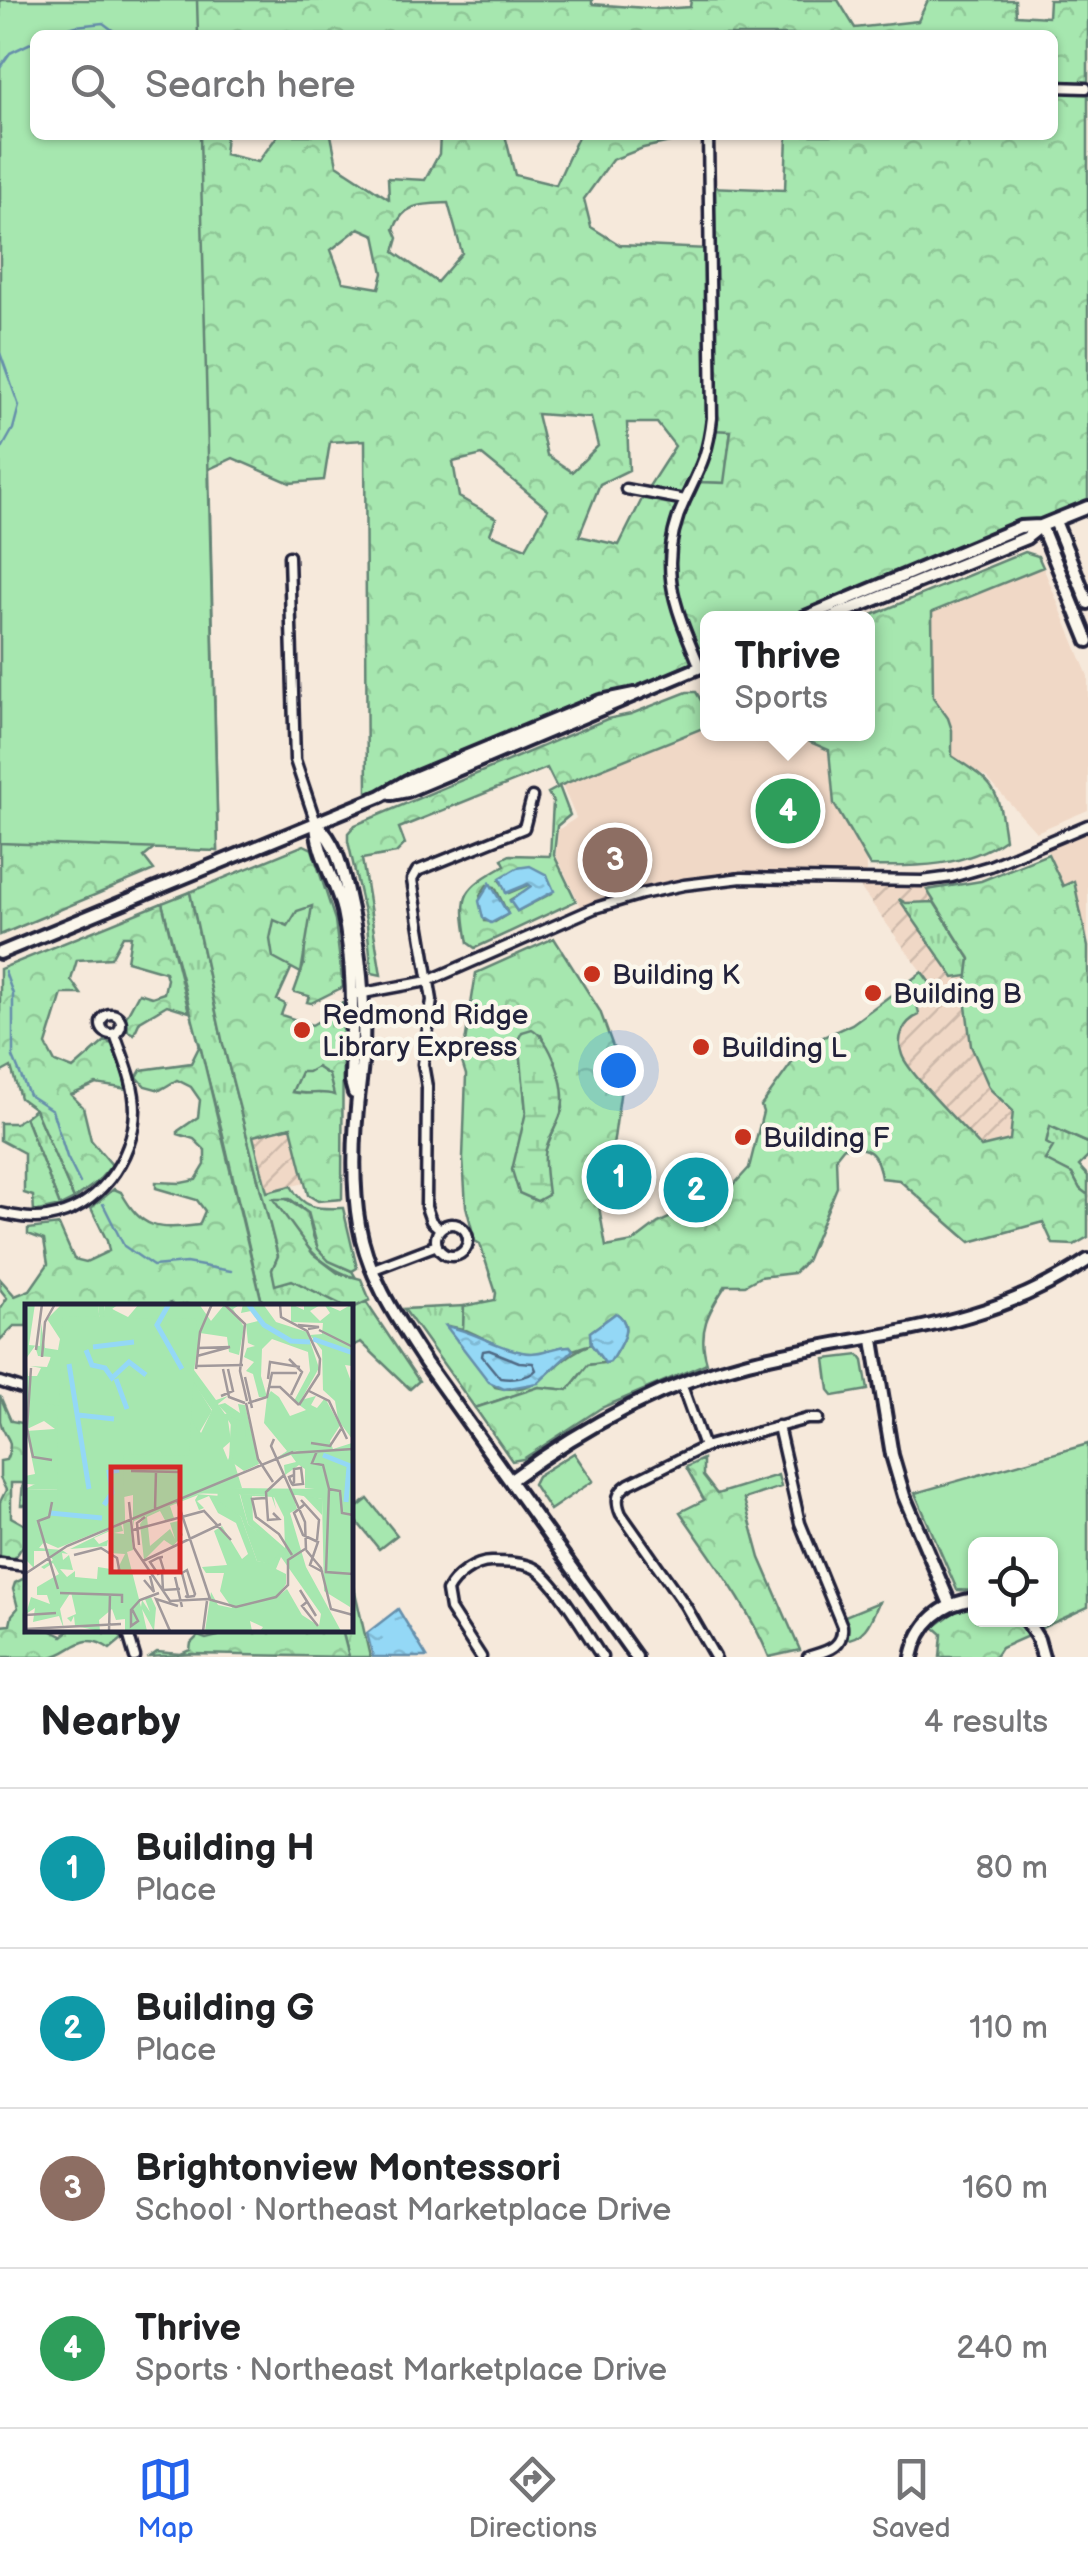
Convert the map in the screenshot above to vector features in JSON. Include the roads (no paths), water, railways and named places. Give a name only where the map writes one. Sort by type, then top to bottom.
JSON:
[{"type":"street","points":[[1058,87],[1086,88]]},
{"type":"street","points":[[700,657],[675,606],[669,584],[670,547],[685,500],[704,461],[712,418],[708,140]]},
{"type":"street","points":[[626,489],[685,500]]},
{"type":"street","points":[[820,611],[1020,527],[1041,526],[1088,507]]},
{"type":"street","points":[[1055,521],[1088,603]]},
{"type":"street","points":[[847,611],[1026,538],[1041,526]]},
{"type":"street","points":[[1041,526],[1088,641]]},
{"type":"street","points":[[290,556],[295,760],[316,823],[328,835],[341,864],[354,924],[360,1082],[356,1099],[355,1199],[371,1270],[400,1324],[636,1657]]},
{"type":"street","points":[[0,953],[381,796],[407,790],[700,667]]},
{"type":"street","points":[[440,1229],[430,1220],[426,1207],[423,1064],[432,1000],[413,875],[417,870],[524,828],[532,797]]},
{"type":"street","points":[[358,994],[428,981],[595,908],[642,894],[742,878],[922,881],[952,877],[1088,825]]},
{"type":"street","points":[[0,1213],[46,1218],[72,1209],[103,1186],[124,1158],[135,1111],[131,1079],[115,1034]]},
{"type":"street","points":[[449,1224],[460,1226],[467,1234],[468,1244],[462,1252],[452,1256],[443,1253],[437,1245],[440,1229],[449,1224]]},
{"type":"street","points":[[371,1270],[437,1245]]},
{"type":"street","points":[[511,1480],[615,1412],[681,1383],[749,1362],[874,1340],[994,1308],[1036,1291],[1088,1260]]},
{"type":"street","points":[[874,1340],[892,1455],[904,1496],[950,1604]]},
{"type":"street","points":[[0,1382],[25,1391]]},
{"type":"street","points":[[681,1383],[704,1446]]},
{"type":"street","points":[[716,1657],[616,1503],[619,1492],[704,1446],[818,1419]]},
{"type":"street","points":[[778,1426],[800,1523],[840,1618],[842,1640],[830,1650],[808,1657]]},
{"type":"street","points":[[481,1657],[450,1609],[447,1591],[453,1581],[484,1562],[535,1568],[548,1580],[602,1657]]},
{"type":"street","points":[[0,1563],[25,1566]]},
{"type":"street","points":[[912,1657],[920,1632],[928,1622],[950,1604],[968,1601]]},
{"type":"street","points":[[1030,1627],[1043,1657]]},
{"type":"street","points":[[129,1632],[135,1657]]},
{"type":"water","points":[[530,866],[547,875],[554,891],[517,911],[510,901],[531,886],[506,893],[500,878]]},
{"type":"water","points":[[490,883],[508,914],[491,923],[483,918],[479,901]]},
{"type":"water","points":[[616,1313],[625,1324],[624,1336],[610,1362],[605,1363],[591,1344],[590,1332]]},
{"type":"water","points":[[446,1326],[522,1352],[570,1346],[573,1350],[538,1383],[504,1389],[489,1382]]},
{"type":"water","points":[[398,1609],[427,1657],[373,1657],[367,1633]]},
{"type":"waterway","points":[[63,30],[103,23],[112,30]]},
{"type":"waterway","points":[[0,67],[10,53],[30,43]]},
{"type":"waterway","points":[[0,353],[19,406],[13,429],[0,452]]},
{"type":"waterway","points":[[5,972],[13,994],[13,1057],[29,1095],[52,1110],[80,1183]]},
{"type":"waterway","points":[[103,1204],[124,1246],[153,1266],[186,1263],[231,1271]]},
{"type":"place","name":"Thrive","points":[[788,811]]},
{"type":"place","name":"Brightonview Montessori","points":[[615,860]]},
{"type":"place","name":"Building K","points":[[592,974]]},
{"type":"place","name":"Building B","points":[[873,993]]},
{"type":"place","name":"Redmond Ridge Library Express","points":[[302,1030]]},
{"type":"place","name":"Building L","points":[[701,1047]]},
{"type":"place","name":"Building F","points":[[743,1137]]},
{"type":"place","name":"Building H","points":[[619,1177]]},
{"type":"place","name":"Building G","points":[[696,1190]]}]
